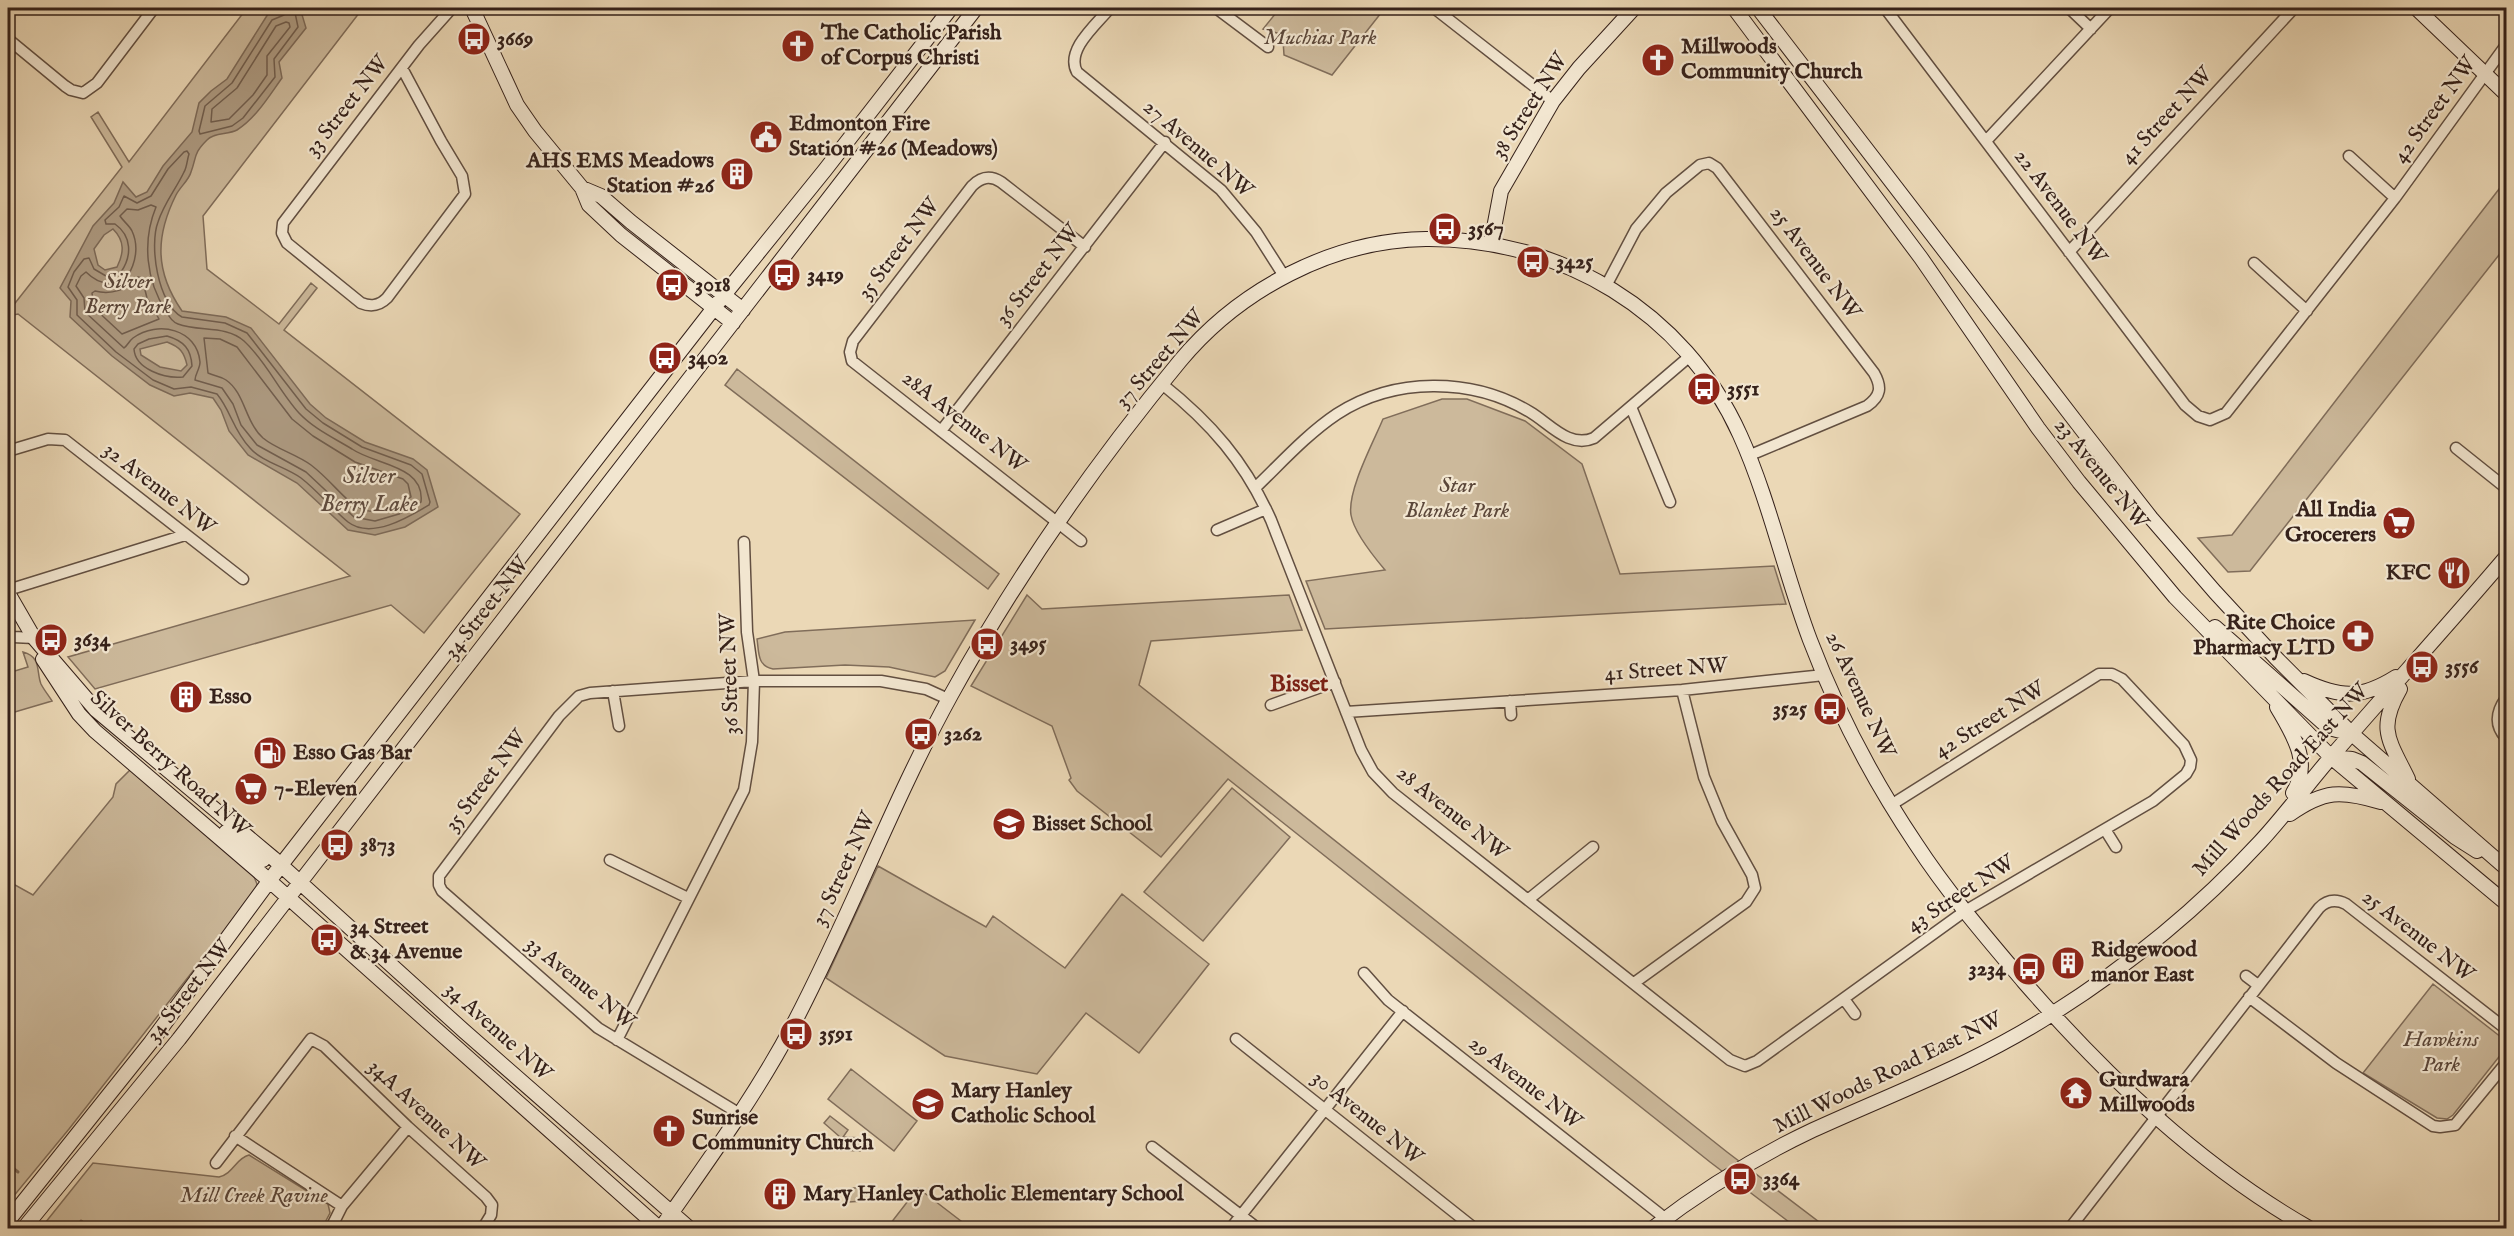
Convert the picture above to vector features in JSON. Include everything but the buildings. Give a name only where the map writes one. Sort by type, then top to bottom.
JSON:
[{"type":"main road","points":[[472,8],[517,105],[535,131],[582,188],[589,206],[733,323]]},
{"type":"main road","name":"34 Street NW","points":[[8,1221],[151,1042],[276,873],[713,309],[951,8]]},
{"type":"main road","name":"34 Street NW","points":[[24,1228],[173,1046],[300,881],[336,838],[976,8]]},
{"type":"main road","name":"38 Street NW","points":[[1491,244],[1501,191],[1553,101],[1579,68],[1634,8]]},
{"type":"main road","name":"23 Avenue NW","points":[[1734,8],[1921,258],[2038,428],[2079,482],[2175,597],[2331,757],[2506,903]]},
{"type":"main road","name":"23 Avenue NW","points":[[1758,8],[2151,518],[2215,592],[2352,734],[2506,869]]},
{"type":"main road","points":[[2416,8],[2506,94]]},
{"type":"main road","points":[[582,188],[601,196],[743,310]]},
{"type":"main road","name":"26 Avenue NW","points":[[1393,242],[1442,239],[1491,244],[1560,262],[1606,286],[1647,314],[1690,356],[1719,396],[1749,456],[1824,675],[1858,745],[1891,805],[1942,882],[2053,1014],[2099,1063],[2156,1117],[2240,1184],[2309,1228]]},
{"type":"main road","name":"37 Street NW","points":[[660,1228],[766,1074],[807,997],[948,699],[1007,598],[1058,522],[1179,362],[1211,329],[1250,298],[1284,276],[1341,253],[1393,242]]},
{"type":"main road","name":"Mill Woods Road East NW","points":[[1653,1228],[1743,1169],[1811,1131],[1964,1064],[2053,1014],[2112,974],[2223,880],[2276,824],[2331,757],[2506,557]]},
{"type":"main road","name":"Silver Berry Road NW","points":[[8,591],[51,674],[79,714],[95,731],[190,812],[276,873]]},
{"type":"main road","points":[[2175,597],[2233,640],[2330,728],[2352,734]]},
{"type":"main road","name":"Silver Berry Road NW","points":[[34,638],[96,710],[276,873]]},
{"type":"main road","points":[[2294,676],[2330,692],[2361,693],[2381,686],[2412,666]]},
{"type":"main road","points":[[2412,666],[2389,707],[2386,722],[2392,746],[2412,786]]},
{"type":"main road","points":[[2265,688],[2300,748],[2301,780],[2276,824]]},
{"type":"main road","points":[[2331,757],[2352,759],[2362,763],[2455,837],[2506,869]]},
{"type":"main road","points":[[2276,824],[2307,802],[2326,794],[2346,792],[2383,802],[2394,809]]},
{"type":"main road","name":"34 Avenue NW","points":[[276,873],[300,881],[464,1031],[689,1228]]},
{"type":"main road","name":"34 Avenue NW","points":[[276,873],[288,897],[660,1228]]},
{"type":"street","points":[[8,39],[70,90],[83,93],[96,83],[154,8]]},
{"type":"street","name":"33 Street NW","points":[[402,68],[462,176],[465,188],[463,198],[387,298],[375,306],[361,303],[292,248],[282,233],[285,218],[402,68],[452,8]]},
{"type":"street","name":"27 Avenue NW","points":[[1110,8],[1078,47],[1074,63],[1082,77],[1211,180],[1235,204],[1267,246],[1284,276]]},
{"type":"street","points":[[1216,8],[1268,47]]},
{"type":"street","points":[[1434,8],[1553,101]]},
{"type":"street","name":"22 Avenue NW","points":[[1885,8],[2185,405],[2198,416],[2210,420]]},
{"type":"street","points":[[2069,8],[2091,29]]},
{"type":"street","points":[[1986,141],[2110,8]]},
{"type":"street","name":"41 Street NW","points":[[2069,252],[2294,8]]},
{"type":"street","name":"42 Street NW","points":[[2210,420],[2226,413],[2307,311],[2395,198],[2506,45]]},
{"type":"street","name":"36 Street NW","points":[[941,431],[1165,142]]},
{"type":"street","name":"42 Street NW","points":[[2349,156],[2395,198]]},
{"type":"street","name":"25 Avenue NW","points":[[1606,286],[1628,242],[1652,208],[1692,169],[1709,163],[1722,173],[1874,373],[1879,383],[1879,393],[1867,406],[1749,456]]},
{"type":"street","name":"35 Street NW","points":[[850,352],[853,342],[972,186],[986,177],[1001,182],[1085,247]]},
{"type":"street","points":[[2254,263],[2307,311]]},
{"type":"street","name":"28A Avenue NW","points":[[850,352],[852,361],[1058,522]]},
{"type":"street","points":[[1255,488],[1314,432],[1337,415],[1362,402],[1401,389],[1445,386],[1497,396],[1527,410],[1566,437],[1581,441],[1594,438],[1690,356]]},
{"type":"street","name":"28 Avenue NW","points":[[1162,384],[1206,422],[1228,448],[1255,488],[1266,509],[1361,750],[1384,786],[1730,1059],[1745,1066]]},
{"type":"street","points":[[1631,407],[1671,502]]},
{"type":"street","name":"32 Avenue NW","points":[[8,451],[48,440],[65,440],[243,579]]},
{"type":"street","points":[[2456,448],[2506,488]]},
{"type":"street","points":[[1217,530],[1266,509]]},
{"type":"street","points":[[1058,522],[1081,541]]},
{"type":"street","points":[[8,591],[185,535]]},
{"type":"street","name":"36 Street NW","points":[[617,1040],[744,790],[752,742],[754,681],[747,632],[744,542]]},
{"type":"street","points":[[8,634],[13,637],[34,638]]},
{"type":"street","name":"42 Street NW","points":[[1891,805],[2099,674],[2112,674]]},
{"type":"street","name":"43 Street NW","points":[[1745,1066],[1757,1061],[1965,911],[2106,831],[2165,793],[2186,774],[2191,760],[2184,745],[2122,680],[2112,674]]},
{"type":"street","name":"41 Street NW","points":[[1346,712],[1682,690],[1824,675]]},
{"type":"street","points":[[619,726],[613,691],[754,681],[881,681],[926,689],[948,699]]},
{"type":"street","points":[[1271,705],[1335,682]]},
{"type":"street","points":[[1634,983],[1746,902],[1755,888],[1752,875],[1726,828],[1704,777],[1682,690]]},
{"type":"street","name":"35 Street NW","points":[[439,885],[439,876],[571,703],[587,694],[613,691]]},
{"type":"street","points":[[2506,698],[2497,720],[2506,738]]},
{"type":"street","points":[[1510,701],[1511,715]]},
{"type":"street","points":[[2106,831],[2116,847]]},
{"type":"street","points":[[1528,899],[1593,847]]},
{"type":"street","points":[[610,860],[688,898]]},
{"type":"street","name":"33 Avenue NW","points":[[439,885],[442,891],[581,1015],[617,1040],[740,1114]]},
{"type":"street","name":"25 Avenue NW","points":[[2258,985],[2319,908],[2332,901],[2346,904],[2506,1029]]},
{"type":"street","name":"29 Avenue NW","points":[[1364,973],[1385,997],[1402,1011],[1666,1219]]},
{"type":"street","points":[[2070,1228],[2258,985],[2246,976]]},
{"type":"street","points":[[2249,997],[2336,1063],[2433,1126],[2455,1125],[2506,1063]]},
{"type":"street","points":[[1844,999],[1855,1014]]},
{"type":"street","points":[[1231,1228],[1402,1011]]},
{"type":"street","name":"34A Avenue NW","points":[[236,1136],[311,1039],[324,1046],[408,1127],[486,1197],[492,1205],[491,1215],[483,1228]]},
{"type":"street","name":"30 Avenue NW","points":[[1236,1039],[1474,1228]]},
{"type":"street","points":[[331,1228],[342,1206],[408,1127]]},
{"type":"street","points":[[216,1163],[236,1136],[342,1206]]},
{"type":"street","points":[[1152,1147],[1257,1228]]},
{"type":"green space","name":"Silver Berry Park","points":[[247,8],[363,8],[203,216],[207,269],[279,324],[311,283],[317,288],[284,330],[520,514],[424,633],[391,605],[95,689],[68,657],[350,576],[18,314],[8,316],[8,308],[12,307],[122,167],[91,117],[98,112],[129,162]]},
{"type":"green space","name":"Muchias Park","points":[[1280,8],[1385,8],[1332,75],[1284,55],[1283,40],[1277,33],[1263,29]]},
{"type":"green space","points":[[2506,180],[2506,246],[2250,571],[2228,572],[2198,538],[2232,535]]},
{"type":"green space","points":[[737,369],[999,574],[988,589],[725,385]]},
{"type":"green space","name":"Star Blanket Park","points":[[1442,399],[1467,399],[1525,421],[1582,464],[1620,574],[1774,566],[1786,604],[1325,629],[1306,581],[1385,570],[1365,544],[1351,515],[1357,480],[1383,419]]},
{"type":"green space","points":[[1027,595],[1042,609],[1289,595],[1302,630],[1151,641],[1139,685],[1727,1152],[1827,1228],[1797,1228],[1710,1162],[1228,779],[1161,857],[1077,791],[1069,780],[1071,778],[1052,726],[971,686]]},
{"type":"green space","points":[[975,620],[945,671],[935,677],[889,667],[845,665],[773,669],[761,662],[757,639],[785,632]]},
{"type":"green space","points":[[23,652],[36,661],[41,684],[52,701],[8,714],[8,673],[28,667]]},
{"type":"green space","points":[[130,770],[253,874],[257,884],[255,892],[8,1203],[8,881],[33,895],[113,797],[116,784]]},
{"type":"green space","points":[[1232,788],[1290,837],[1203,941],[1144,892]]},
{"type":"green space","points":[[878,866],[986,927],[993,916],[1065,968],[1122,894],[1209,964],[1139,1053],[1086,1013],[1037,1074],[945,1056],[826,978]]},
{"type":"green space","name":"Hawkins Park","points":[[2433,984],[2506,1041],[2506,1048],[2453,1115],[2447,1119],[2437,1118],[2363,1073]]},
{"type":"green space","points":[[851,1069],[917,1121],[894,1151],[828,1099]]},
{"type":"green space","points":[[830,1116],[848,1130],[843,1137],[861,1138],[860,1151],[839,1150],[840,1137],[824,1123]]},
{"type":"green space","name":"Mill Creek Ravine","points":[[249,1155],[328,1204],[330,1213],[322,1228],[41,1228],[93,1163],[219,1177],[228,1173],[241,1159]]},
{"type":"green space","points":[[862,1187],[863,1201],[849,1202],[847,1189]]},
{"type":"green space","points":[[918,1188],[970,1228],[887,1228]]},
{"type":"water","name":"Silver Berry Lake","points":[[289,8],[300,8],[306,28],[279,62],[282,78],[256,113],[237,130],[210,137],[197,152],[190,175],[176,195],[164,225],[161,254],[163,268],[173,297],[182,311],[226,317],[251,328],[310,404],[326,418],[365,442],[413,459],[427,470],[438,507],[405,527],[375,535],[348,530],[297,483],[248,455],[229,431],[221,410],[213,398],[190,393],[174,396],[150,385],[112,356],[70,317],[71,301],[60,288],[93,226],[114,203],[123,182],[136,197],[147,192],[163,166],[192,132],[199,103],[227,79],[268,14]],"holes":[[[113,229],[120,238],[122,252],[117,267],[105,270],[98,265],[94,249],[104,235]],[[167,342],[181,350],[187,365],[181,371],[160,367],[141,355],[140,349]]]},
{"type":"waterway","points":[[8,1164],[18,1172]]},
{"type":"waterway","points":[[81,1221],[90,1228]]},
{"type":"place","name":"3669","points":[[474,39]]},
{"type":"place","name":"The Catholic Parish of Corpus Christi","points":[[798,46]]},
{"type":"place","name":"Millwoods Community Church","points":[[1658,60]]},
{"type":"place","name":"Edmonton Fire Station #26 (Meadows)","points":[[766,137]]},
{"type":"place","name":"AHS EMS Meadows Station #26","points":[[737,174]]},
{"type":"place","name":"3567","points":[[1445,229]]},
{"type":"place","name":"3425","points":[[1533,262]]},
{"type":"place","name":"3419","points":[[784,275]]},
{"type":"place","name":"3018","points":[[672,285]]},
{"type":"place","name":"3402","points":[[665,358]]},
{"type":"place","name":"3551","points":[[1704,389]]},
{"type":"place","name":"All India Grocerers","points":[[2399,523]]},
{"type":"place","name":"KFC","points":[[2454,573]]},
{"type":"place","name":"Rite Choice Pharmacy LTD","points":[[2358,636]]},
{"type":"place","name":"3634","points":[[51,640]]},
{"type":"place","name":"3495","points":[[987,644]]},
{"type":"place","name":"3556","points":[[2422,667]]},
{"type":"place","name":"Esso","points":[[186,697]]},
{"type":"place","name":"3525","points":[[1830,709]]},
{"type":"place","name":"3262","points":[[921,734]]},
{"type":"place","name":"Esso Gas Bar","points":[[270,753]]},
{"type":"place","name":"7-Eleven","points":[[251,789]]},
{"type":"place","name":"Bisset School","points":[[1009,824]]},
{"type":"place","name":"3873","points":[[337,845]]},
{"type":"place","name":"34 Street & 34 Avenue","points":[[327,940]]},
{"type":"place","name":"Ridgewood manor East","points":[[2068,963]]},
{"type":"place","name":"3234","points":[[2029,969]]},
{"type":"place","name":"3591","points":[[796,1034]]},
{"type":"place","name":"Gurdwara Millwoods","points":[[2076,1093]]},
{"type":"place","name":"Mary Hanley Catholic School","points":[[928,1104]]},
{"type":"place","name":"Sunrise Community Church","points":[[669,1131]]},
{"type":"place","name":"3364","points":[[1740,1179]]},
{"type":"place","name":"Mary Hanley Catholic Elementary School","points":[[780,1194]]},
{"type":"district","name":"Bisset","points":[[1299,684]]}]
